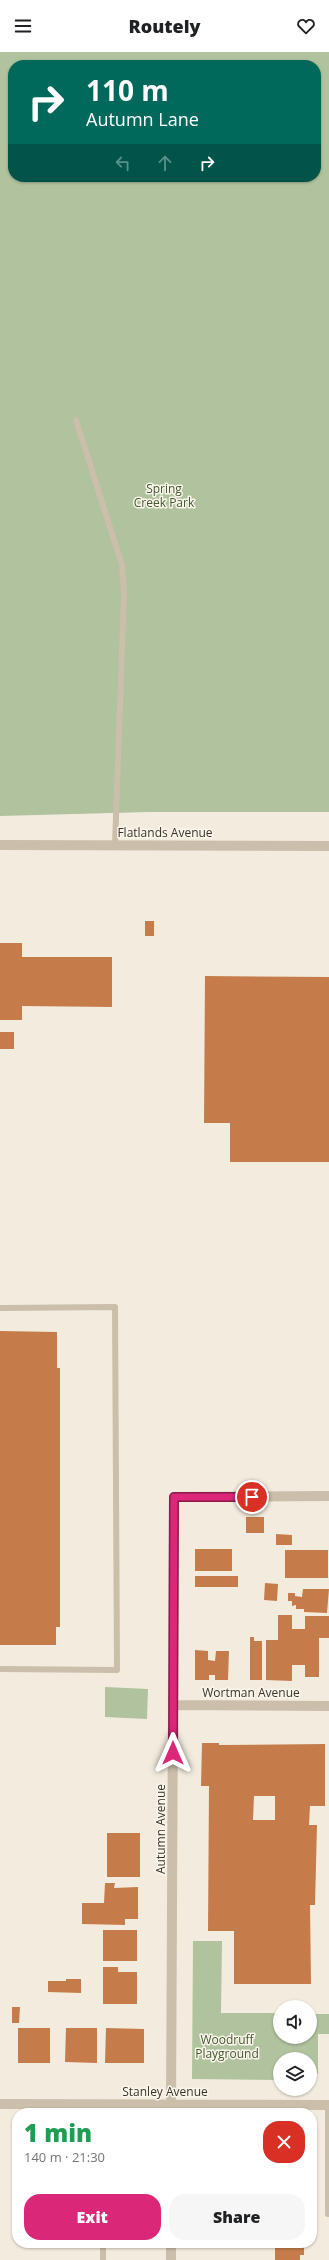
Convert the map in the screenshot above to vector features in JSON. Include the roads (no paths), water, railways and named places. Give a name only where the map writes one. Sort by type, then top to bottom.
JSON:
[{"type":"street","name":"Flatlands Avenue","points":[[0,845],[329,846]]},
{"type":"street","name":"Autumn Avenue","points":[[171,2108],[174,1497],[329,1496]]},
{"type":"street","name":"Wortman Avenue","points":[[173,1705],[329,1706]]},
{"type":"street","name":"Stanley Avenue","points":[[0,2104],[82,2108]]},
{"type":"street","name":"Stanley Avenue","points":[[210,2108],[328,2105]]},
{"type":"street","points":[[171,2248],[171,2260]]},
{"type":"lane","points":[[76,420],[122,565],[124,594],[115,845]]},
{"type":"lane","points":[[0,1308],[115,1307],[117,1670],[0,1669]]},
{"type":"lane","points":[[328,2105],[328,2214]]},
{"type":"lane","points":[[103,2248],[104,2260]]},
{"type":"park label","name":"Spring Creek Park","points":[[164,495]]},
{"type":"park label","name":"Woodruff Playground","points":[[227,2046]]}]
